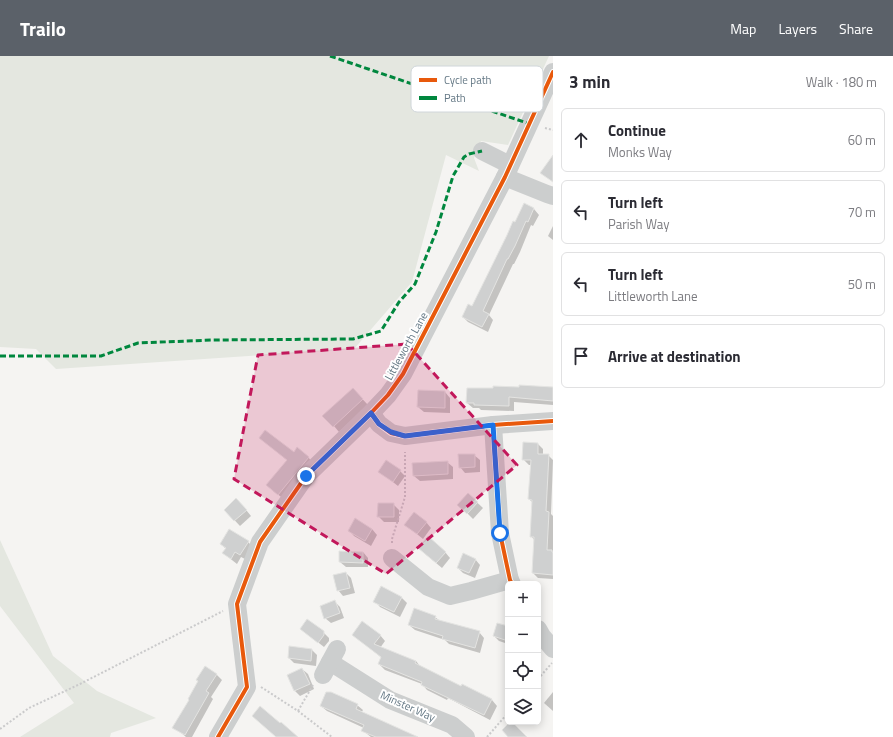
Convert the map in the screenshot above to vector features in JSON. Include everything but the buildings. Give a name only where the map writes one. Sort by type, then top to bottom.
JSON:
[{"type":"street","name":"Littleworth Lane","points":[[543,94],[553,72]]},
{"type":"street","name":"Littleworth Lane","points":[[218,737],[247,687],[237,604],[260,542],[306,476],[371,413],[388,395],[403,374],[507,171],[534,112]]},
{"type":"street","points":[[482,151],[507,171],[553,196]]},
{"type":"street","points":[[371,413],[379,424],[391,432],[405,436],[493,425],[553,421]]},
{"type":"street","points":[[493,425],[500,533],[511,581]]},
{"type":"street","points":[[392,558],[428,587],[450,596],[505,583]]},
{"type":"street","points":[[541,634],[553,649]]},
{"type":"street","name":"Minster Way","points":[[330,662],[390,700],[452,725],[466,737]]},
{"type":"path","points":[[392,558],[392,539],[405,496],[405,436]]},
{"type":"path","points":[[0,729],[29,708],[80,684],[237,604]]},
{"type":"path","points":[[298,711],[320,673],[330,662]]},
{"type":"path","points":[[541,676],[553,662]]},
{"type":"path","points":[[261,687],[298,711],[332,737]]},
{"type":"path","points":[[486,737],[505,716]]},
{"type":"highlighted area","points":[[407,344],[517,465],[386,574],[234,479],[258,355]]},
{"type":"shaded area","points":[[0,56],[549,56],[543,69],[543,66],[411,66],[411,112],[523,112],[508,145],[481,141],[474,158],[479,171],[446,155],[412,282],[354,349],[56,369],[36,349],[0,347]]},
{"type":"shaded area","points":[[0,540],[53,656],[97,691],[156,718],[111,733],[110,737],[20,737],[74,703],[0,606]]},
{"type":"marked path","points":[[330,56],[411,84]]},
{"type":"marked path","points":[[495,112],[530,124]]},
{"type":"marked path","points":[[0,356],[101,356],[138,343],[212,340],[353,339],[381,331],[399,302],[415,284],[436,232],[453,176],[464,157],[469,154],[482,151]]},
{"type":"cycle path","points":[[543,94],[553,72]]},
{"type":"cycle path","points":[[218,737],[247,687],[237,604],[260,542],[306,476],[371,413],[388,395],[403,374],[505,177],[535,112]]},
{"type":"cycle path","points":[[371,413],[379,424],[391,433],[405,436],[493,425],[553,421]]},
{"type":"cycle path","points":[[493,425],[500,533],[510,581]]},
{"type":"route","points":[[306,476],[371,413],[379,424],[391,432],[405,436],[493,425],[500,533]]}]
